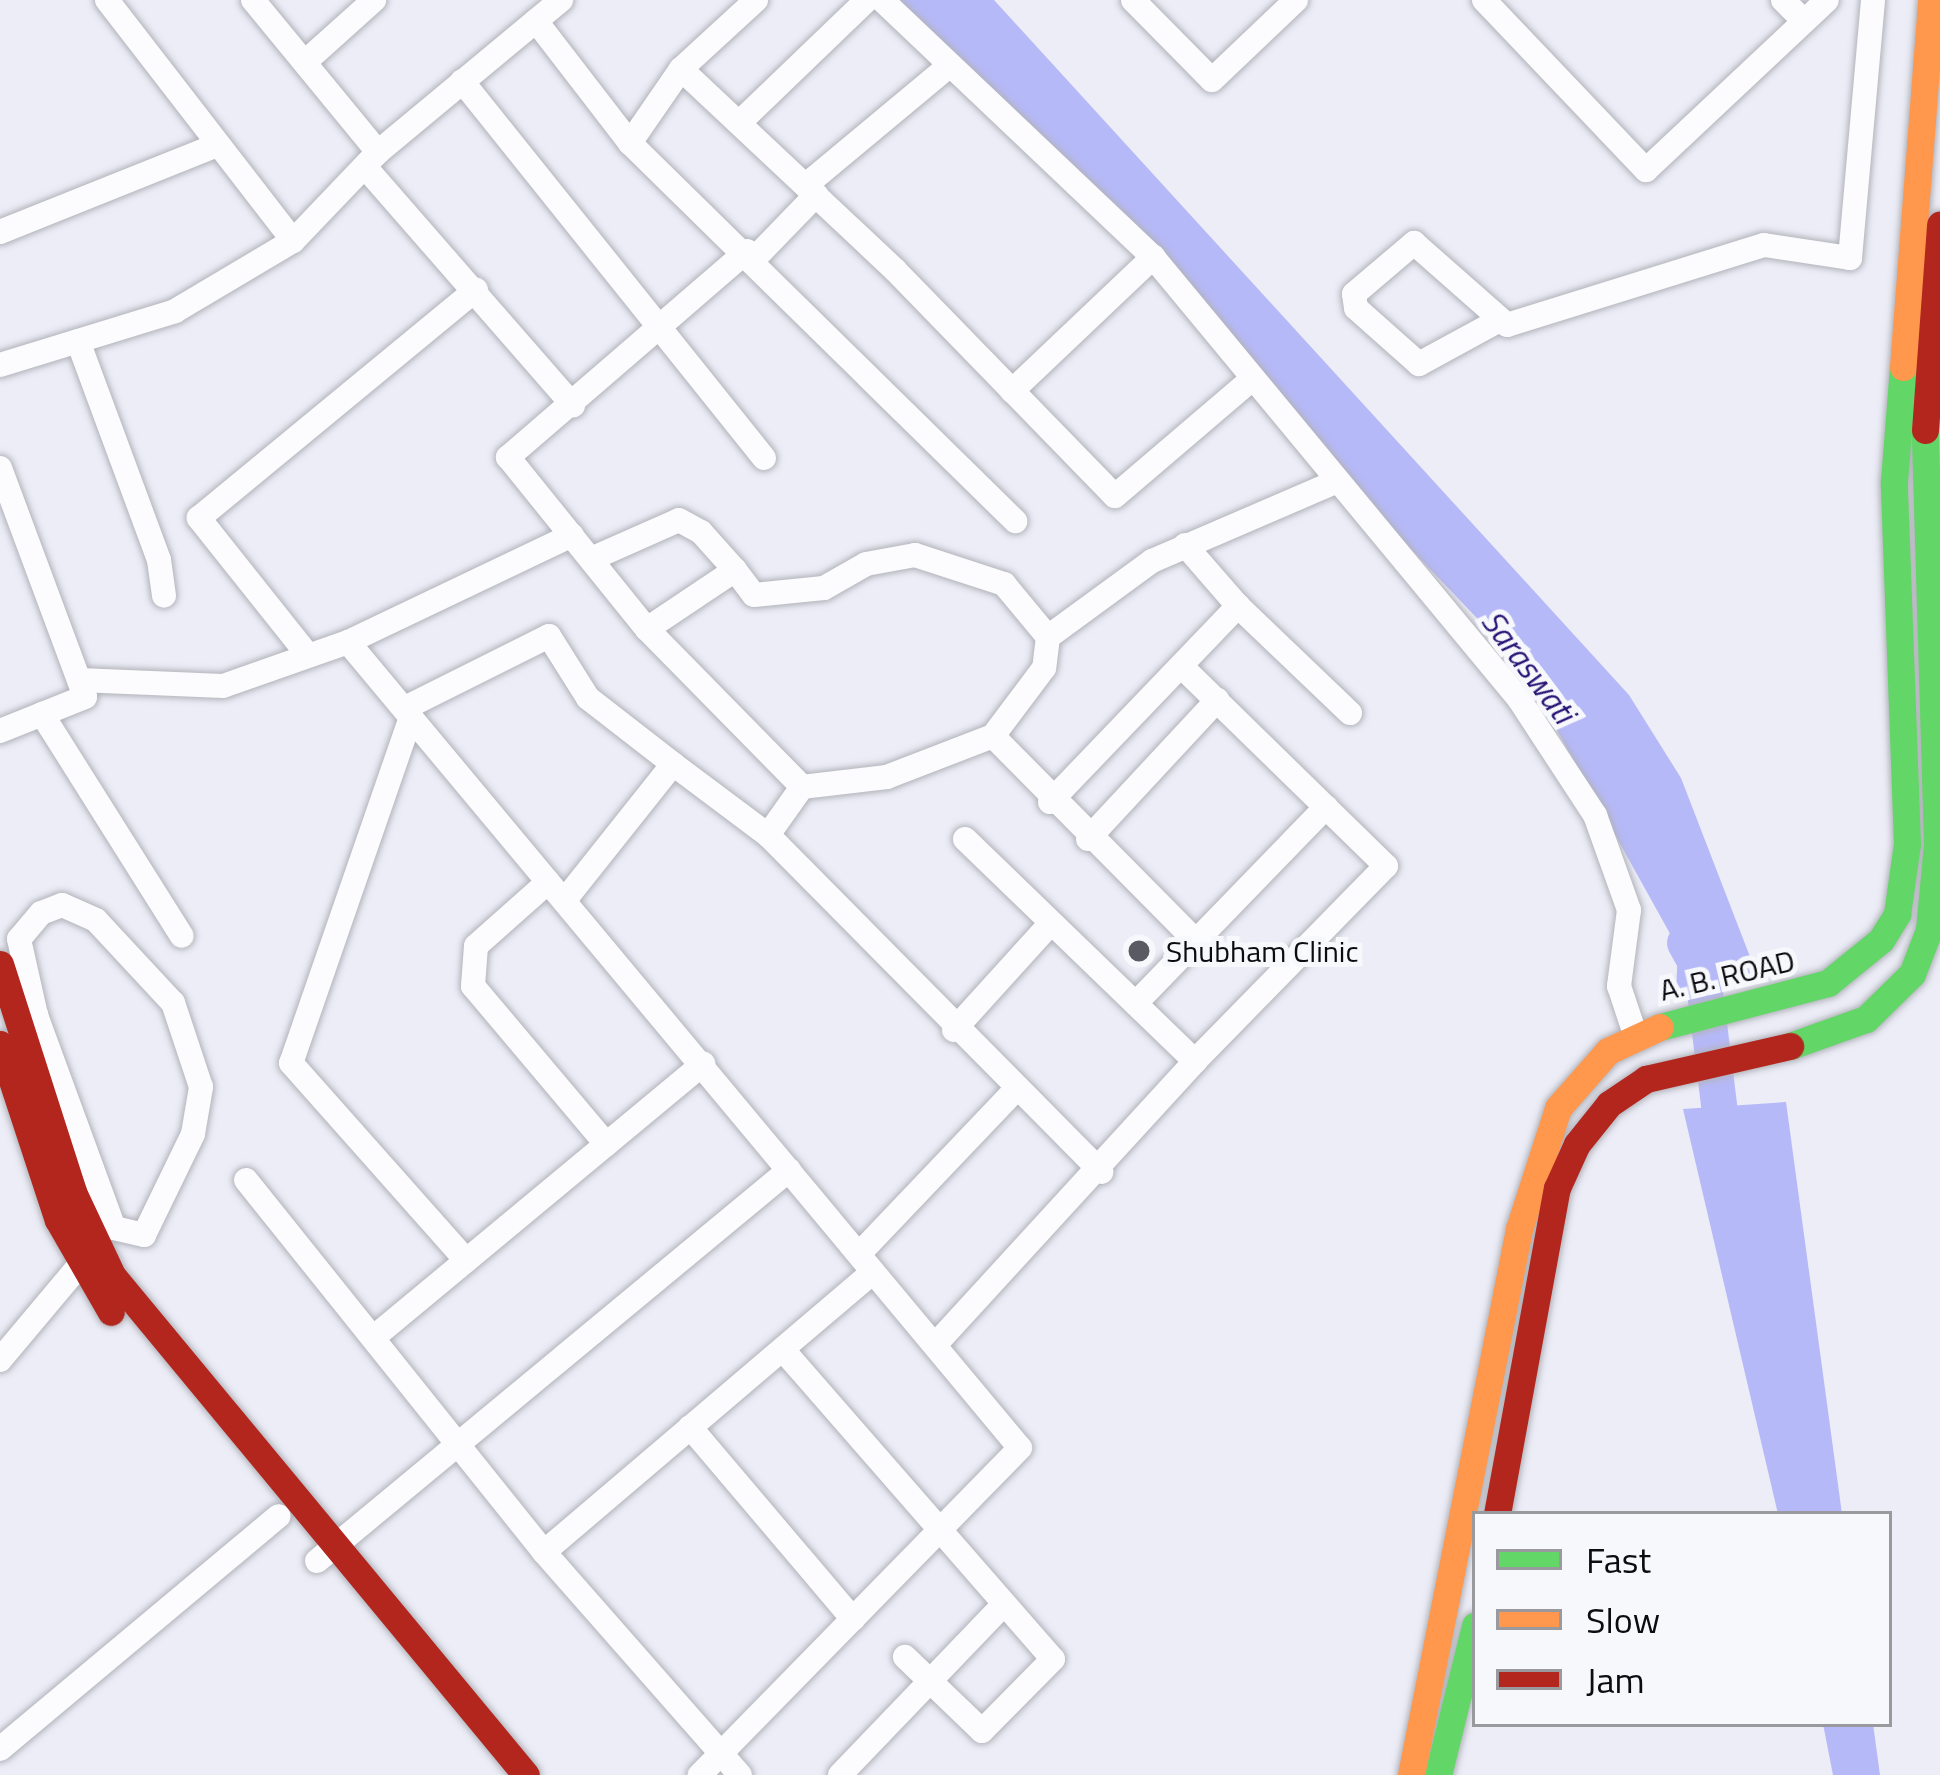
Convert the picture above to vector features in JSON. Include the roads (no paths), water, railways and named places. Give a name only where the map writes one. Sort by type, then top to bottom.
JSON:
[{"type":"main road","name":"A. B. ROAD","points":[[1411,1775],[1540,1145],[1585,1076],[1635,1034],[1665,1021],[1793,996],[1828,983],[1881,940],[1907,878],[1894,482],[1931,0]]},
{"type":"main road","points":[[1498,1511],[1557,1188],[1609,1104],[1671,1072],[1797,1046],[1889,1002],[1912,974],[1929,931],[1937,842],[1934,657],[1926,613],[1922,470],[1940,225]]},
{"type":"main road","points":[[1895,613],[1926,613]]},
{"type":"main road","points":[[0,964],[27,1018],[73,1192],[125,1313],[279,1516],[325,1555],[526,1775]]},
{"type":"main road","points":[[0,1044],[79,1266],[125,1313],[325,1555],[496,1775]]},
{"type":"main road","points":[[1438,1775],[1472,1638]]},
{"type":"street","points":[[107,0],[293,241]]},
{"type":"street","points":[[253,0],[305,62],[372,160],[573,405]]},
{"type":"street","points":[[305,62],[374,0]]},
{"type":"street","points":[[0,365],[175,310],[293,241],[372,160],[561,0]]},
{"type":"street","points":[[630,143],[681,69],[756,0]]},
{"type":"street","points":[[740,123],[866,0]]},
{"type":"street","points":[[882,0],[1153,256],[1520,699],[1595,815],[1629,910],[1619,986],[1635,1034]]},
{"type":"street","points":[[1133,0],[1211,80],[1296,0]]},
{"type":"street","points":[[1484,0],[1646,170],[1827,0]]},
{"type":"street","points":[[1783,0],[1804,21]]},
{"type":"street","points":[[1496,322],[1420,244],[1354,293],[1356,308],[1419,364],[1496,322],[1519,323],[1764,245],[1850,259],[1873,0]]},
{"type":"street","points":[[536,21],[630,143],[751,254],[1016,521]]},
{"type":"street","points":[[802,788],[647,629],[508,457],[658,327],[751,254],[811,190],[949,66]]},
{"type":"street","points":[[681,69],[811,190],[1114,496],[1252,379]]},
{"type":"street","points":[[462,81],[764,458]]},
{"type":"street","points":[[0,232],[218,145]]},
{"type":"street","points":[[1012,391],[1153,256]]},
{"type":"street","points":[[307,654],[199,518],[476,290]]},
{"type":"street","points":[[78,341],[159,560],[164,596]]},
{"type":"street","points":[[0,468],[85,697],[0,730]]},
{"type":"street","points":[[768,835],[802,788],[887,777],[993,736],[1044,668],[1048,637],[1116,583],[1186,545],[1338,481]]},
{"type":"street","points":[[591,559],[679,520],[692,523],[754,595],[824,588],[866,564],[915,555],[1004,584],[1048,637]]},
{"type":"street","points":[[79,680],[207,690],[348,641],[572,535]]},
{"type":"street","points":[[1186,545],[1238,606],[1350,713]]},
{"type":"street","points":[[647,629],[735,570]]},
{"type":"street","points":[[1050,802],[1238,606]]},
{"type":"street","points":[[466,1260],[291,1063],[408,712],[549,636],[588,698],[768,835],[954,1030],[1101,1172]]},
{"type":"street","points":[[348,641],[1020,1448],[700,1775]]},
{"type":"street","points":[[934,1346],[1101,1172],[1195,1060],[1386,866],[1182,667]]},
{"type":"street","points":[[1088,839],[1217,700]]},
{"type":"street","points":[[42,714],[182,936]]},
{"type":"street","points":[[993,736],[1050,802],[1196,941]]},
{"type":"street","points":[[606,1144],[473,986],[476,946],[556,891],[674,764]]},
{"type":"street","points":[[1136,1003],[1326,807]]},
{"type":"street","points":[[965,838],[1195,1060]]},
{"type":"street","points":[[62,905],[96,920],[173,1003],[201,1087],[194,1134],[144,1235],[114,1228],[27,1018],[19,939],[41,913],[62,905]]},
{"type":"street","points":[[954,1030],[1051,923]]},
{"type":"street","points":[[374,1336],[704,1064]]},
{"type":"street","points":[[544,1552],[784,1351],[1017,1088]]},
{"type":"street","points":[[325,1555],[788,1170]]},
{"type":"street","points":[[245,1180],[544,1552],[740,1775]]},
{"type":"street","points":[[0,1360],[79,1266]]},
{"type":"street","points":[[784,1351],[1053,1659],[982,1731],[905,1657]]},
{"type":"street","points":[[690,1427],[853,1619]]},
{"type":"street","points":[[0,1749],[279,1516]]},
{"type":"street","points":[[840,1775],[1004,1604]]},
{"type":"water","points":[[896,0],[994,0],[1629,695],[1681,778],[1759,980],[1676,992],[1678,948],[1519,662],[1380,517],[1216,314]]},
{"type":"water","points":[[1786,1102],[1842,1511],[1777,1511],[1683,1109]]},
{"type":"water","points":[[1824,1727],[1873,1727],[1880,1775],[1833,1775]]},
{"type":"waterway","name":"Saraswati","points":[[1685,943],[1703,976],[1725,1152]]},
{"type":"place","name":"Shubham Clinic","points":[[1139,951]]}]
